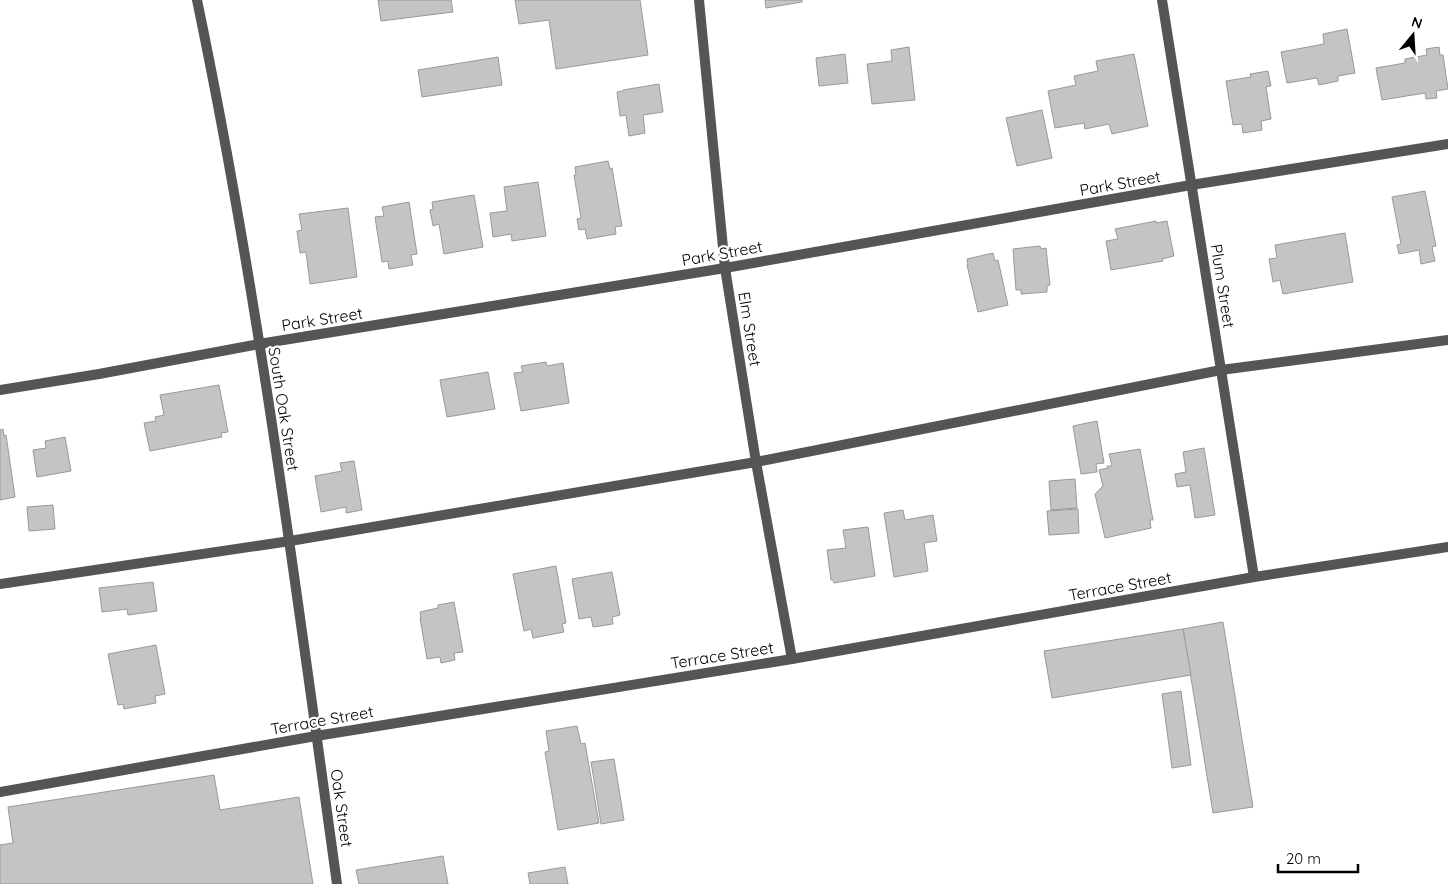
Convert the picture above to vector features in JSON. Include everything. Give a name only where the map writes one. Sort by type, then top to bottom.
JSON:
[{"type":"street","name":"South Oak Street","points":[[197,0],[219,102],[259,344],[290,541],[316,736]]},
{"type":"street","name":"Elm Street","points":[[700,0],[725,268],[756,462],[792,659]]},
{"type":"street","name":"Plum Street","points":[[1162,0],[1254,577]]},
{"type":"street","name":"Park Street","points":[[0,390],[99,374],[259,344],[725,268],[1192,185],[1448,144]]},
{"type":"street","points":[[0,584],[290,541],[756,462],[1221,370],[1448,340]]},
{"type":"street","name":"Terrace Street","points":[[0,792],[316,736],[792,659],[1254,577],[1448,547]]},
{"type":"street","name":"Oak Street","points":[[316,736],[337,884]]},
{"type":"building","points":[[378,0],[451,0],[453,12],[381,21]]},
{"type":"building","points":[[515,0],[640,0],[648,55],[556,69],[549,20],[519,24]]},
{"type":"building","points":[[765,0],[802,0],[802,2],[766,8]]},
{"type":"building","points":[[1347,29],[1355,73],[1338,76],[1338,81],[1319,85],[1317,78],[1287,83],[1281,52],[1324,44],[1323,34]]},
{"type":"building","points":[[909,47],[915,100],[872,104],[867,64],[892,61],[891,50]]},
{"type":"building","points":[[1439,47],[1440,55],[1443,55],[1448,89],[1436,91],[1437,98],[1426,99],[1425,93],[1382,100],[1376,68],[1405,63],[1405,59],[1427,55],[1426,49]]},
{"type":"building","points":[[845,54],[848,83],[819,86],[816,58]]},
{"type":"building","points":[[1134,54],[1148,126],[1112,134],[1109,124],[1085,129],[1084,123],[1055,128],[1048,91],[1076,85],[1074,76],[1098,71],[1096,61]]},
{"type":"building","points":[[498,57],[502,85],[422,97],[418,70]]},
{"type":"building","points":[[1268,71],[1271,86],[1266,87],[1271,119],[1261,121],[1262,130],[1243,133],[1242,124],[1233,125],[1226,81],[1251,77],[1250,74]]},
{"type":"building","points":[[659,84],[663,112],[643,115],[645,133],[629,136],[626,115],[620,116],[617,92]]},
{"type":"building","points":[[1042,110],[1052,158],[1017,166],[1006,118]]},
{"type":"building","points":[[608,161],[610,169],[612,168],[622,226],[615,227],[616,234],[587,239],[585,229],[579,230],[577,219],[581,218],[574,175],[576,175],[575,167]]},
{"type":"building","points":[[538,182],[546,236],[512,241],[511,234],[493,237],[490,213],[507,211],[504,187]]},
{"type":"building","points":[[1425,191],[1436,246],[1432,247],[1435,261],[1421,264],[1419,250],[1399,254],[1397,245],[1401,244],[1392,197]]},
{"type":"building","points":[[474,195],[483,247],[444,254],[439,224],[433,226],[430,210],[433,209],[432,202]]},
{"type":"building","points":[[409,202],[417,254],[411,255],[413,265],[389,269],[388,261],[382,262],[375,217],[384,216],[382,207]]},
{"type":"building","points":[[348,208],[357,277],[310,284],[306,252],[300,253],[297,231],[302,230],[299,214]]},
{"type":"building","points":[[1156,221],[1156,223],[1167,221],[1174,256],[1162,259],[1163,261],[1111,270],[1106,241],[1118,239],[1115,229]]},
{"type":"building","points":[[1345,233],[1353,282],[1283,294],[1280,280],[1273,282],[1269,259],[1277,258],[1275,245]]},
{"type":"building","points":[[1040,246],[1041,249],[1046,248],[1050,285],[1047,286],[1047,292],[1021,294],[1021,290],[1016,290],[1013,249]]},
{"type":"building","points":[[993,253],[995,261],[998,260],[1008,305],[978,312],[967,259]]},
{"type":"building","points":[[546,362],[547,366],[563,363],[569,403],[521,411],[514,373],[523,372],[521,366]]},
{"type":"building","points":[[488,372],[495,409],[447,417],[440,380]]},
{"type":"building","points":[[219,385],[228,432],[221,433],[222,437],[150,451],[144,423],[156,421],[155,417],[164,415],[160,395]]},
{"type":"building","points":[[1097,421],[1104,463],[1096,464],[1097,472],[1081,474],[1073,426]]},
{"type":"building","points":[[3,429],[4,436],[6,435],[15,497],[0,500],[0,430]]},
{"type":"building","points":[[65,437],[71,471],[37,477],[33,450],[46,448],[45,441]]},
{"type":"building","points":[[1204,448],[1215,515],[1195,518],[1190,485],[1177,487],[1175,474],[1186,472],[1183,452]]},
{"type":"building","points":[[1140,449],[1153,520],[1150,520],[1151,528],[1105,538],[1095,494],[1103,486],[1099,470],[1112,466],[1109,454]]},
{"type":"building","points":[[354,461],[362,510],[346,513],[346,507],[321,512],[315,476],[342,471],[340,463]]},
{"type":"building","points":[[1075,479],[1077,508],[1051,510],[1049,481]]},
{"type":"building","points":[[53,505],[55,529],[29,531],[27,507]]},
{"type":"building","points":[[1078,509],[1079,533],[1049,535],[1047,511]]},
{"type":"building","points":[[903,510],[905,520],[933,515],[937,541],[924,543],[928,571],[894,577],[884,513]]},
{"type":"building","points":[[868,527],[875,576],[834,583],[831,580],[827,550],[846,548],[843,530]]},
{"type":"building","points":[[556,566],[566,623],[562,624],[564,632],[533,638],[531,629],[524,631],[513,574]]},
{"type":"building","points":[[612,572],[620,615],[612,617],[613,624],[593,627],[591,617],[579,619],[572,579]]},
{"type":"building","points":[[153,582],[157,611],[128,615],[127,609],[102,612],[99,588]]},
{"type":"building","points":[[454,602],[463,652],[454,653],[455,660],[441,663],[440,657],[427,659],[420,612],[438,608],[438,605]]},
{"type":"building","points":[[1223,622],[1253,807],[1213,813],[1183,629]]},
{"type":"building","points":[[1183,629],[1191,675],[1052,698],[1044,651]]},
{"type":"building","points":[[156,645],[165,694],[155,696],[156,703],[124,709],[123,704],[118,705],[108,654]]},
{"type":"building","points":[[1181,691],[1191,765],[1172,768],[1162,694]]},
{"type":"building","points":[[577,726],[581,744],[585,743],[599,823],[558,830],[545,752],[549,751],[546,731]]},
{"type":"building","points":[[614,759],[624,820],[601,824],[591,762]]},
{"type":"building","points":[[214,775],[220,810],[299,797],[313,884],[0,884],[0,845],[13,843],[8,807]]},
{"type":"building","points":[[443,856],[448,884],[359,884],[356,870]]},
{"type":"building","points":[[565,867],[568,884],[530,884],[528,873]]}]
